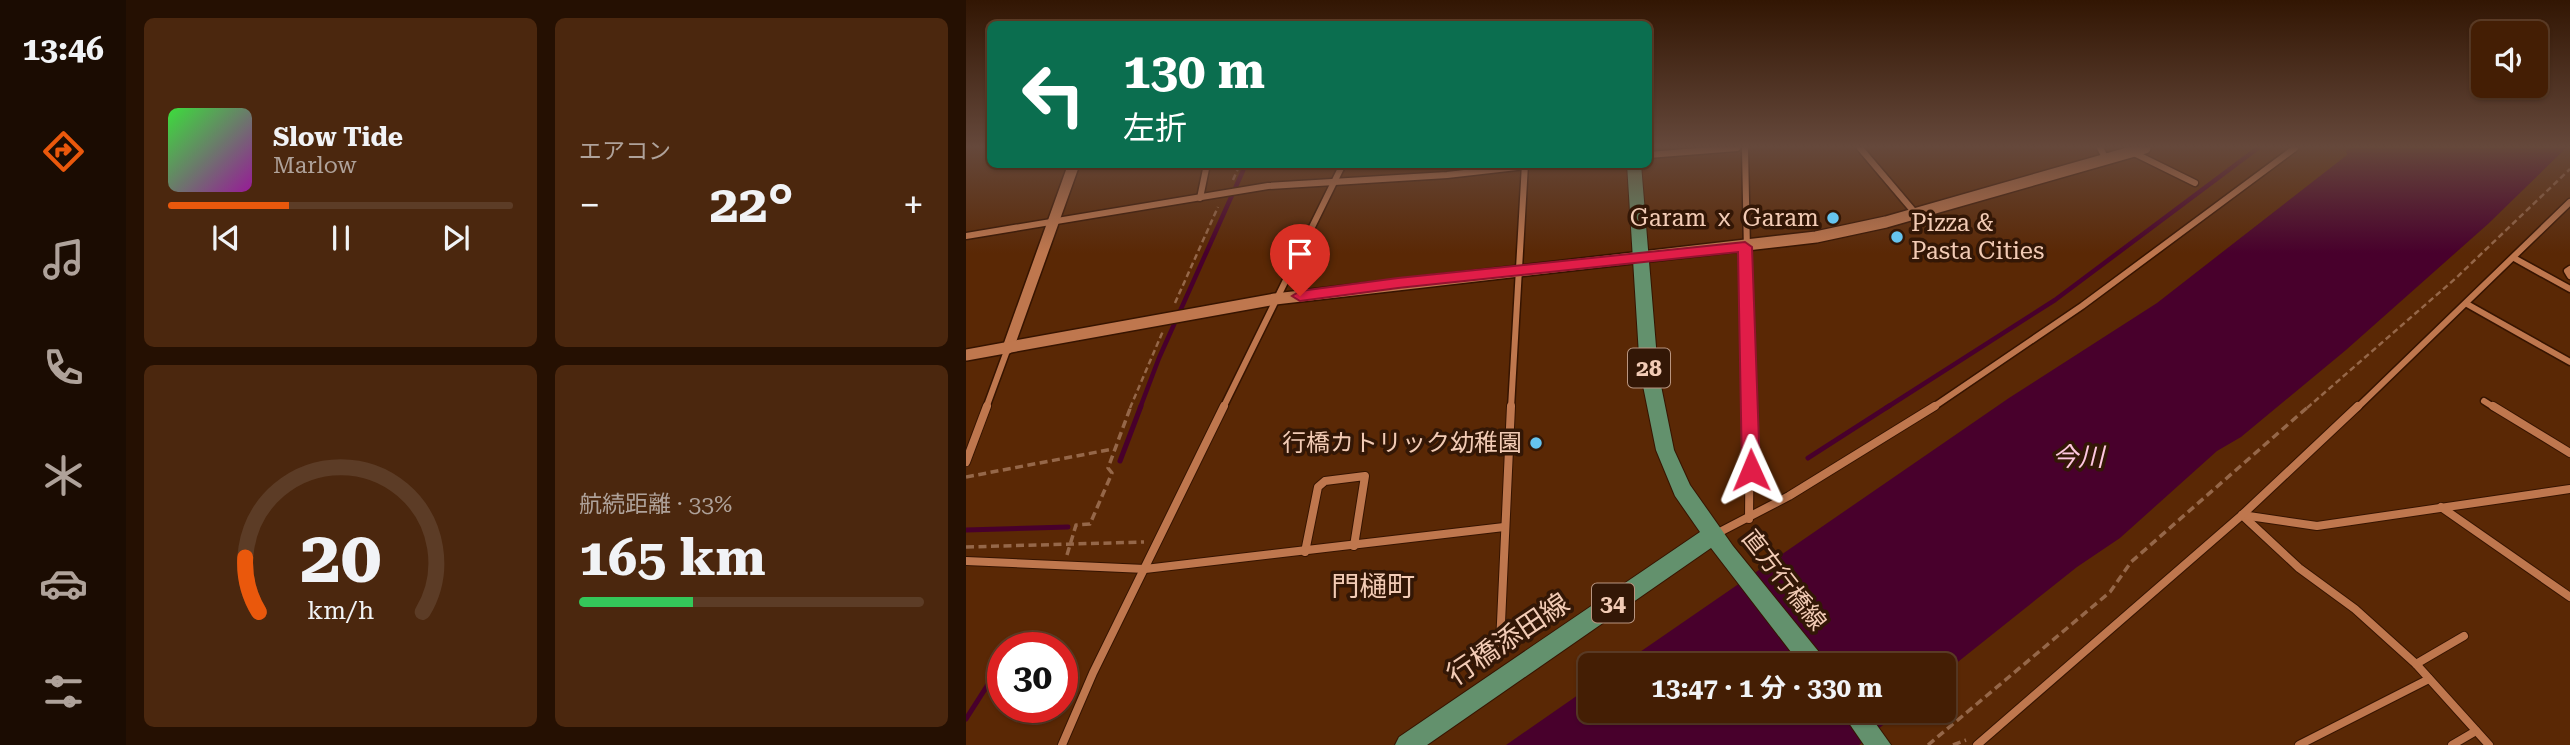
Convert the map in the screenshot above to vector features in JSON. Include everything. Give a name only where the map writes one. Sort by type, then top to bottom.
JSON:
[{"type":"main road","name":"直方行橋線","points":[[1636,183],[1650,372],[1665,450],[1682,490],[1713,535],[1805,653]]},
{"type":"main road","name":"行橋添田線","points":[[1407,745],[1713,535]]},
{"type":"main road","points":[[1862,723],[1879,745]]},
{"type":"street","points":[[966,462],[1068,183]]},
{"type":"street","points":[[1200,198],[1203,183]]},
{"type":"street","points":[[966,236],[1268,186],[1334,183],[1093,674],[1062,745]]},
{"type":"street","points":[[1500,644],[1517,270],[1524,183]]},
{"type":"street","points":[[1745,183],[1751,470],[1749,519]]},
{"type":"street","points":[[1889,183],[1916,214]]},
{"type":"street","points":[[966,355],[1275,299],[1816,237],[1916,214],[2024,183]]},
{"type":"street","points":[[1713,535],[1749,519],[1889,436],[2027,347],[2249,183]]},
{"type":"street","points":[[1977,745],[2242,515],[2467,304],[2570,202]]},
{"type":"street","points":[[2514,258],[2570,289]]},
{"type":"street","points":[[2570,269],[2567,271],[2570,276]]},
{"type":"street","points":[[2467,304],[2570,362]]},
{"type":"street","points":[[2484,401],[2570,453]]},
{"type":"street","points":[[1305,552],[1318,487],[1325,481],[1365,476],[1354,546]]},
{"type":"street","points":[[2242,515],[2317,526],[2570,489]]},
{"type":"street","points":[[2441,507],[2570,597]]},
{"type":"street","points":[[2242,515],[2299,568],[2355,609],[2416,664],[2489,745]]},
{"type":"street","points":[[966,561],[1145,569],[1504,527]]},
{"type":"street","points":[[2416,664],[2464,636]]},
{"type":"street","points":[[2299,745],[2429,678]]},
{"type":"street","points":[[2452,745],[2476,731]]},
{"type":"path","points":[[1061,567],[1076,525],[1090,524],[1112,473],[1108,468],[1113,449],[1168,318],[1230,183]]},
{"type":"path","points":[[1928,745],[2110,593],[2131,562],[2456,278],[2556,183]]},
{"type":"path","points":[[966,477],[1113,449]]},
{"type":"path","points":[[966,547],[1158,541]]},
{"type":"water","name":"今川","points":[[2311,183],[2530,183],[2488,224],[2346,350],[2241,437],[2217,451],[2120,538],[2077,567],[1956,663],[1956,653],[1638,653],[2009,398],[2157,303]]},
{"type":"water","points":[[1578,695],[1578,723],[1886,723],[1859,745],[1506,745]]},
{"type":"waterway","points":[[1140,408],[1159,358],[1238,183]]},
{"type":"waterway","points":[[1886,408],[2055,300],[2212,183]]},
{"type":"waterway","points":[[1120,461],[1141,406]]},
{"type":"waterway","points":[[1808,458],[1889,406]]},
{"type":"waterway","points":[[966,530],[1068,527]]},
{"type":"waterway","points":[[966,719],[987,686]]},
{"type":"place","name":"Garam ｘ Garam","points":[[1833,218]]},
{"type":"place","name":"Pizza & Pasta Cities","points":[[1897,237]]},
{"type":"place","name":"行橋カトリック幼稚園","points":[[1536,443]]},
{"type":"district","name":"門樋町","points":[[1373,586]]},
{"type":"route","points":[[1300,296],[1398,283],[1745,247],[1751,470]]}]
